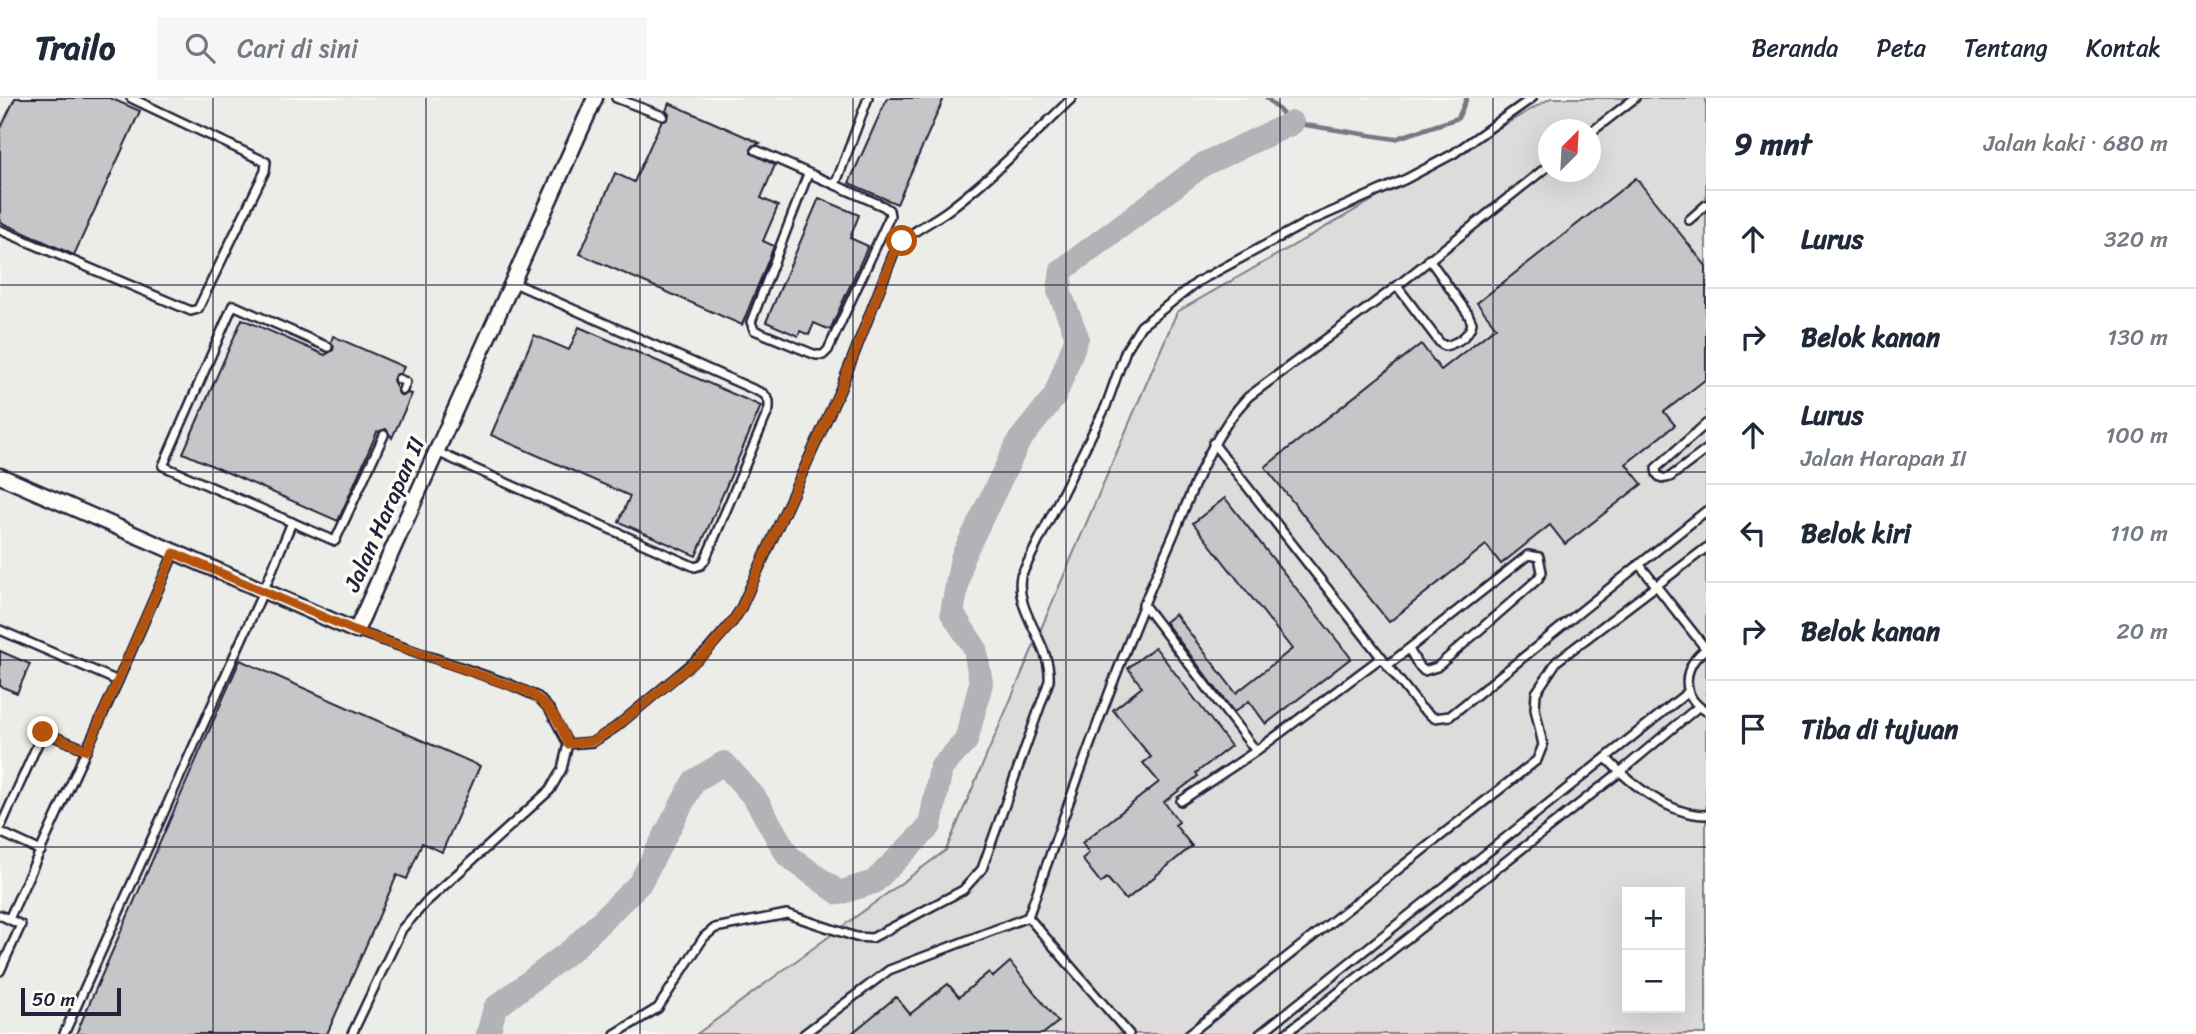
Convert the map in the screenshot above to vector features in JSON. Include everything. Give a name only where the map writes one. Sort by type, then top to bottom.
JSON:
[{"type":"street","name":"Jalan Harapan II","points":[[356,631],[595,98]]},
{"type":"street","points":[[0,476],[356,631]]},
{"type":"lane","points":[[0,230],[191,312],[198,309],[267,162],[131,98]]},
{"type":"lane","points":[[616,98],[663,117]]},
{"type":"lane","points":[[834,183],[867,98]]},
{"type":"lane","points":[[568,744],[593,741],[616,727],[708,651],[733,621],[840,390],[895,250],[902,241],[951,208],[1013,156],[1072,98]]},
{"type":"lane","points":[[615,1034],[658,1008],[704,937],[715,928],[787,914],[856,937],[872,938],[963,890],[975,880],[982,869],[1049,681],[1046,660],[1020,591],[1021,576],[1106,406],[1120,364],[1135,334],[1199,281],[1304,224],[1406,179],[1453,154],[1532,98]]},
{"type":"lane","points":[[1601,125],[1635,98]]},
{"type":"lane","points":[[756,150],[889,210],[890,216],[828,350],[823,355],[816,355],[754,330],[751,322],[808,174]]},
{"type":"lane","points":[[804,1034],[889,970],[1028,917],[1143,604],[1213,443],[1248,397],[1397,286],[1538,175]]},
{"type":"lane","points":[[1689,220],[1706,205]]},
{"type":"lane","points":[[1397,286],[1440,343],[1445,346],[1454,343],[1467,334],[1472,323],[1468,314],[1429,259]]},
{"type":"lane","points":[[436,452],[695,567],[705,560],[769,409],[769,401],[764,394],[512,282]]},
{"type":"lane","points":[[328,347],[233,305],[163,466],[335,541],[384,435]]},
{"type":"lane","points":[[399,379],[406,382],[403,390]]},
{"type":"lane","points":[[1706,424],[1656,468],[1656,472],[1659,477],[1670,477],[1706,450]]},
{"type":"lane","points":[[1213,443],[1421,708],[1434,718],[1450,716],[1706,511]]},
{"type":"lane","points":[[64,1034],[292,522]]},
{"type":"lane","points":[[1189,1034],[1537,760],[1543,745],[1535,709],[1536,693],[1542,681],[1558,661],[1706,548]]},
{"type":"lane","points":[[9,919],[174,553]]},
{"type":"lane","points":[[1388,665],[1528,555],[1539,557],[1542,572],[1538,579],[1437,667],[1424,670],[1418,666],[1409,649]]},
{"type":"lane","points":[[1639,564],[1706,649],[1696,656],[1689,667],[1686,680],[1688,692],[1698,707],[1706,712]]},
{"type":"lane","points":[[1143,604],[1256,751]]},
{"type":"lane","points":[[0,630],[118,681]]},
{"type":"lane","points":[[352,1034],[402,929],[425,903],[550,790],[562,769],[568,744],[550,710],[538,697],[509,684],[356,631]]},
{"type":"lane","points":[[1181,801],[1256,751],[1381,657]]},
{"type":"lane","points":[[1260,1034],[1688,692]]},
{"type":"lane","points":[[1285,1034],[1620,772],[1698,707]]},
{"type":"lane","points":[[41,851],[0,830],[43,732],[87,750]]},
{"type":"lane","points":[[1606,758],[1620,772],[1669,806],[1706,814]]},
{"type":"lane","points":[[0,915],[21,925],[0,971]]},
{"type":"lane","points":[[1028,917],[1129,1034]]},
{"type":"shaded area","points":[[0,98],[1706,98],[1706,1034],[0,1034]]},
{"type":"shaded area","points":[[1551,98],[1706,98],[1706,1034],[697,1034],[946,850],[1177,312]]},
{"type":"building","points":[[15,98],[110,98],[140,111],[74,255],[0,222],[0,130]]},
{"type":"building","points":[[887,98],[944,98],[897,204],[849,183]]},
{"type":"building","points":[[669,103],[760,143],[752,146],[751,153],[775,165],[761,198],[778,206],[763,241],[774,246],[742,325],[580,254],[615,173],[634,182],[661,122],[668,119],[669,114],[666,111]]},
{"type":"building","points":[[1636,178],[1706,266],[1706,379],[1664,412],[1675,425],[1626,464],[1642,484],[1565,544],[1550,525],[1501,564],[1486,545],[1389,622],[1265,467],[1421,344],[1441,370],[1496,327],[1477,303]]},
{"type":"building","points":[[819,198],[859,215],[850,238],[868,246],[830,330],[814,323],[809,335],[800,331],[798,336],[766,322]]},
{"type":"building","points":[[242,319],[325,355],[333,350],[333,336],[404,367],[393,380],[399,394],[412,394],[392,438],[386,429],[377,432],[338,521],[183,453]]},
{"type":"building","points":[[579,327],[761,406],[696,556],[619,522],[630,496],[491,435],[534,335],[569,350]]},
{"type":"building","points":[[1225,498],[1351,658],[1266,724],[1249,701],[1234,712],[1165,622],[1175,614],[1236,693],[1292,649],[1193,523]]},
{"type":"building","points":[[1155,647],[1231,746],[1164,802],[1179,822],[1175,825],[1192,846],[1126,900],[1107,878],[1101,883],[1082,859],[1089,853],[1082,843],[1159,782],[1143,763],[1151,757],[1113,710],[1142,687],[1128,668]]},
{"type":"building","points":[[0,651],[30,664],[17,693],[0,686]]},
{"type":"building","points":[[240,660],[480,766],[442,852],[422,843],[407,879],[397,875],[327,1034],[76,1034]]},
{"type":"building","points":[[1010,962],[1058,1022],[1043,1034],[851,1034],[896,997],[910,1014],[948,984],[959,997],[989,972],[993,977]]},
{"type":"waterway","points":[[1267,98],[1292,123],[1395,139],[1458,118],[1467,98]]},
{"type":"waterway","points":[[488,1034],[495,1008],[574,948],[640,883],[694,781],[724,763],[755,798],[788,856],[839,893],[874,882],[930,826],[941,768],[966,741],[981,683],[975,648],[952,613],[962,558],[1019,441],[1055,396],[1077,337],[1059,291],[1062,270],[1204,164],[1292,123]]},
{"type":"route","points":[[43,732],[87,750],[174,553],[356,631],[526,691],[545,702],[568,744],[593,741],[604,736],[708,651],[740,610],[840,390],[895,250],[902,241]]}]
